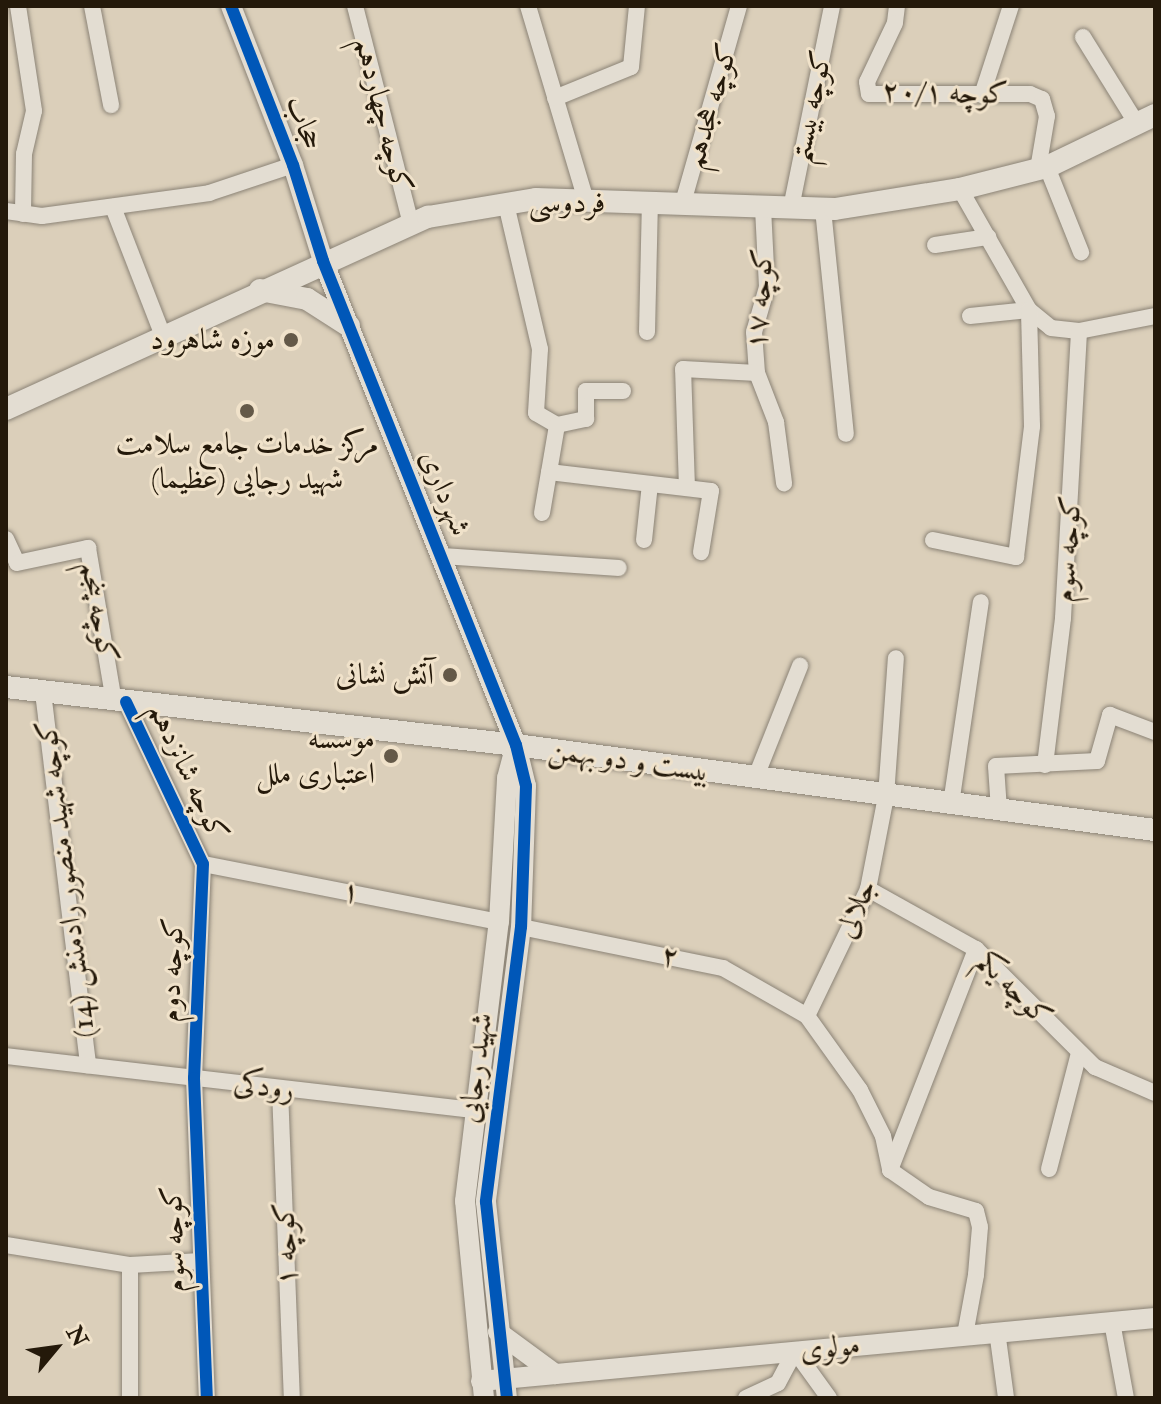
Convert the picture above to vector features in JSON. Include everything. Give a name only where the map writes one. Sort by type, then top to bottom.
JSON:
[{"type":"main road","name":"فردوسی","points":[[6,409],[323,261],[411,224],[506,204],[586,201],[823,209],[960,189],[1043,168],[1146,119]]},
{"type":"main road","points":[[260,290],[307,299],[349,326]]},
{"type":"main road","name":"بیست و دو بهمن","points":[[6,687],[516,745],[1155,830]]},
{"type":"street","points":[[18,6],[34,111],[14,212],[113,207],[209,193],[293,165]]},
{"type":"street","points":[[92,6],[111,105]]},
{"type":"street","name":"حجاب","points":[[231,6],[293,165],[323,261]]},
{"type":"street","name":"کوچه چهاردهم","points":[[355,6],[411,224]]},
{"type":"street","points":[[528,6],[586,201]]},
{"type":"street","points":[[555,98],[631,67],[637,6]]},
{"type":"street","name":"کوچه هجدهم","points":[[682,206],[739,6]]},
{"type":"street","name":"کوچه بیستم","points":[[791,208],[832,6]]},
{"type":"street","name":"کوچه ۲۰/۱","points":[[897,6],[895,23],[867,82],[869,94],[1030,94],[1042,99],[1047,116],[1043,168]]},
{"type":"street","points":[[982,95],[1011,6]]},
{"type":"street","points":[[1083,37],[1146,119]]},
{"type":"street","points":[[1043,168],[1081,252]]},
{"type":"street","points":[[960,189],[1029,310],[1051,328],[1079,331],[1155,316]]},
{"type":"street","points":[[506,204],[540,349],[536,413],[557,425],[586,419],[586,391],[623,391]]},
{"type":"street","points":[[647,332],[650,204]]},
{"type":"street","points":[[113,207],[163,336]]},
{"type":"street","name":"۱۷ کوچه","points":[[763,208],[767,287],[754,332],[757,373],[776,422],[784,483]]},
{"type":"street","points":[[823,209],[846,434]]},
{"type":"street","points":[[935,245],[988,237]]},
{"type":"street","name":"شهرداری","points":[[323,261],[516,745]]},
{"type":"street","points":[[970,316],[1029,310]]},
{"type":"street","points":[[933,540],[1016,557],[1032,426],[1029,310]]},
{"type":"street","name":"کوچه سوم","points":[[1045,765],[1063,618],[1079,331]]},
{"type":"street","points":[[687,488],[683,369],[757,373]]},
{"type":"street","points":[[542,513],[557,425]]},
{"type":"street","points":[[549,472],[711,491],[701,552]]},
{"type":"street","points":[[644,540],[650,484]]},
{"type":"street","name":"کوچه پنجم","points":[[6,539],[17,563],[88,548],[120,701]]},
{"type":"street","points":[[443,556],[619,568]]},
{"type":"street","points":[[951,804],[981,602]]},
{"type":"street","name":"جلالی","points":[[807,1016],[868,889],[886,796],[896,658]]},
{"type":"street","points":[[755,779],[800,666]]},
{"type":"street","name":"کوچه شهید منصور رادمنش (14)","points":[[43,692],[88,1065]]},
{"type":"street","name":"کوچه شانزدهم","points":[[120,701],[203,864]]},
{"type":"street","points":[[999,810],[996,766],[1097,761],[1110,715],[1154,728]]},
{"type":"street","name":"شهید رجایی","points":[[482,1390],[465,1201],[499,922],[507,778],[516,745]]},
{"type":"street","name":"شهید رجایی","points":[[506,1388],[486,1202],[521,927],[526,786],[516,745]]},
{"type":"street","name":"۱","points":[[203,864],[499,922]]},
{"type":"street","name":"کوچه دوم","points":[[194,1078],[203,864]]},
{"type":"street","name":"کوچه یکم","points":[[868,889],[976,949],[1095,1067],[1155,1093]]},
{"type":"street","name":"۲","points":[[521,927],[723,968],[807,1016]]},
{"type":"street","points":[[890,1170],[976,949]]},
{"type":"street","points":[[807,1016],[860,1090],[883,1136],[890,1170],[929,1197],[976,1211],[976,1275],[965,1335]]},
{"type":"street","points":[[1049,1169],[1079,1053]]},
{"type":"street","name":"رودکی","points":[[6,1056],[474,1110]]},
{"type":"street","name":"کوچه سوم","points":[[194,1078],[207,1398]]},
{"type":"street","name":"۱ کوچه","points":[[280,1090],[292,1398]]},
{"type":"street","points":[[6,1245],[130,1265],[201,1261]]},
{"type":"street","points":[[130,1265],[130,1398]]},
{"type":"street","name":"مولوی","points":[[482,1390],[506,1388],[555,1374],[1155,1318]]},
{"type":"street","points":[[1112,1322],[1126,1398]]},
{"type":"street","points":[[997,1331],[1006,1398]]},
{"type":"street","points":[[498,1332],[555,1374]]},
{"type":"street","points":[[746,1398],[778,1383],[795,1351],[829,1398]]},
{"type":"cycle path","points":[[231,6],[293,165],[323,261],[516,745],[526,786],[521,927],[486,1202],[507,1398]]},
{"type":"cycle path","points":[[126,702],[203,864],[194,1078],[207,1398]]},
{"type":"place","name":"موزه شاهرود","points":[[291,340]]},
{"type":"place","name":"مرکز خدمات جامع سلامت شهید رجایی (عظیما)","points":[[247,411]]},
{"type":"place","name":"آتش نشانی","points":[[450,675]]},
{"type":"place","name":"موسسه اعتباری ملل","points":[[391,756]]}]
